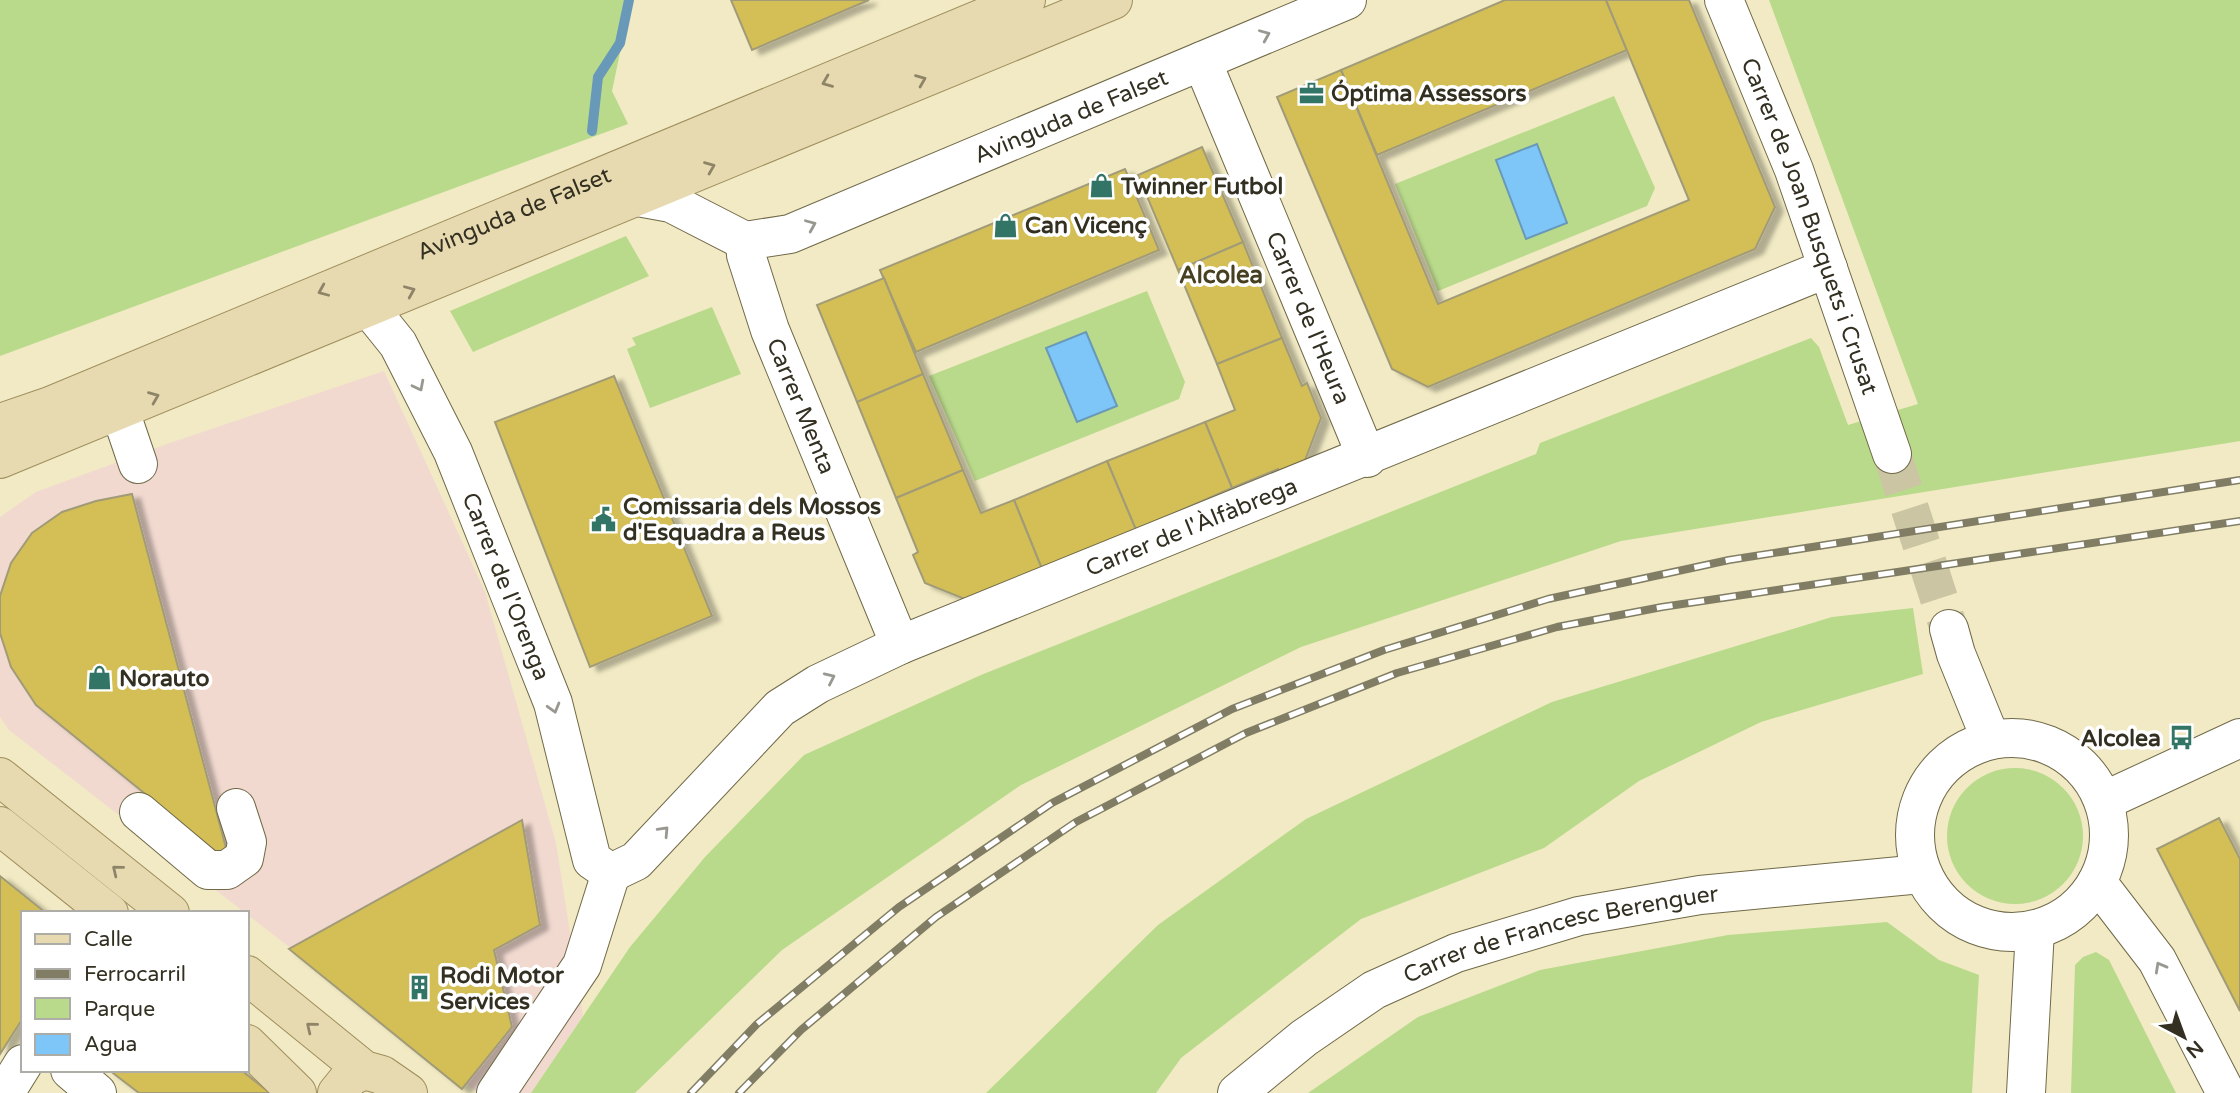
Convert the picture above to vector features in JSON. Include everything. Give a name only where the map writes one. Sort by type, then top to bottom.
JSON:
[{"type":"main road","name":"Avinguda de Falset","points":[[0,459],[56,420],[1026,0]]},
{"type":"main road","name":"Avinguda de Falset","points":[[0,423],[56,420],[120,411],[1113,0]]},
{"type":"main road","points":[[0,475],[56,420]]},
{"type":"main road","points":[[1,777],[168,911]]},
{"type":"main road","points":[[0,826],[106,911]]},
{"type":"main road","points":[[248,976],[350,1082],[382,1075],[408,1093]]},
{"type":"main road","points":[[248,1045],[298,1093]]},
{"type":"street","name":"Avinguda de Falset","points":[[638,197],[671,203],[745,241],[789,234],[1347,0]]},
{"type":"street","name":"Carrer de Joan Busquets i Crusat","points":[[1724,0],[1794,170],[1892,454]]},
{"type":"street","name":"Carrer de l'Heura","points":[[1202,61],[1367,458]]},
{"type":"street","name":"Carrer Menta","points":[[745,241],[746,255],[769,330],[900,645]]},
{"type":"street","name":"Carrer de l'Àlfàbrega","points":[[611,873],[636,861],[780,708],[818,684],[900,645],[1367,458],[1828,268]]},
{"type":"street","name":"Carrer de l'Orenga","points":[[369,308],[398,344],[453,452],[553,703],[592,860],[611,873]]},
{"type":"street","points":[[120,411],[138,464]]},
{"type":"street","points":[[0,415],[56,420]]},
{"type":"street","points":[[1949,629],[1956,654],[1991,740]]},
{"type":"street","points":[[2014,736],[2048,743],[2077,761],[2093,780],[2104,801],[2108,820],[2107,855],[2097,882],[2075,909],[2035,930],[2001,933],[1968,923],[1944,906],[1921,874],[1915,842],[1919,810],[1934,779],[1947,763],[1991,740],[2014,736]]},
{"type":"street","points":[[2104,801],[2240,738]]},
{"type":"street","points":[[139,812],[208,870],[227,870],[244,858],[247,842],[236,808]]},
{"type":"street","points":[[496,1093],[582,965],[611,873]]},
{"type":"street","name":"Carrer de Francesc Berenguer","points":[[1237,1093],[1304,1038],[1374,990],[1456,953],[1579,916],[1700,895],[1921,874]]},
{"type":"street","points":[[2097,882],[2157,960],[2226,1093]]},
{"type":"street","points":[[2026,1093],[2035,930]]},
{"type":"street","points":[[72,1072],[97,1093]]},
{"type":"shaded area","points":[[384,371],[485,592],[556,843],[583,1016],[531,1093],[478,1093],[248,915],[248,911],[243,911],[9,730],[0,717],[0,517],[36,492],[167,444]]},
{"type":"green space","points":[[0,0],[631,0],[612,91],[628,124],[0,356]]},
{"type":"green space","points":[[1769,0],[2240,0],[2240,441],[1621,541],[1301,647],[1021,785],[782,950],[635,1093],[531,1093],[630,947],[705,857],[804,755],[981,675],[1536,454],[1540,443],[1811,338],[1819,347],[1848,425],[1918,404]]},
{"type":"green space","points":[[1614,96],[1655,188],[1647,206],[1438,291],[1395,184]]},
{"type":"green space","points":[[626,236],[649,276],[473,352],[450,311]]},
{"type":"green space","points":[[1147,291],[1185,382],[1179,399],[975,481],[929,376]]},
{"type":"green space","points":[[712,307],[741,374],[650,408],[627,349],[636,345],[632,338]]},
{"type":"green space","points":[[1913,608],[1923,674],[1761,722],[1639,781],[1544,848],[1361,919],[1181,1058],[1156,1093],[986,1093],[1158,925],[1306,819],[1552,702],[1832,617]]},
{"type":"green space","points":[[2015,768],[2041,773],[2063,788],[2078,810],[2083,836],[2078,862],[2063,884],[2041,899],[2015,904],[1989,899],[1967,884],[1952,862],[1947,836],[1952,810],[1967,788],[1989,773]]},
{"type":"green space","points":[[1887,922],[1939,960],[1979,975],[1972,1093],[1308,1093],[1418,1017],[1540,970],[1728,935]]},
{"type":"green space","points":[[2096,952],[2109,960],[2176,1093],[2071,1093],[2075,965],[2083,957]]},
{"type":"water","points":[[1537,144],[1567,223],[1526,239],[1496,160]]},
{"type":"water","points":[[1086,332],[1117,406],[1077,422],[1046,348]]},
{"type":"building","points":[[731,0],[869,0],[752,50]]},
{"type":"building","points":[[1505,0],[1606,0],[1627,50],[1377,155],[1341,70]]},
{"type":"building","points":[[1606,0],[1689,0],[1775,207],[1755,249],[1428,387],[1392,369],[1277,97],[1341,70],[1438,304],[1689,200]]},
{"type":"building","points":[[1202,147],[1243,242],[1178,270],[1138,175]]},
{"type":"building","points":[[1125,169],[1159,250],[916,352],[880,270]]},
{"type":"building","points":[[1243,242],[1282,338],[1217,364],[1178,270]]},
{"type":"building","points":[[884,278],[923,374],[857,402],[817,305]]},
{"type":"building","points":[[1282,338],[1302,386],[1307,383],[1321,418],[1304,463],[1280,473],[1278,469],[1232,488],[1205,422],[1235,410],[1217,364]]},
{"type":"building","points":[[923,374],[963,470],[896,498],[857,402]]},
{"type":"building","name":"Comissaria dels Mossos d'Esquadra a Reus","points":[[614,376],[712,616],[590,667],[495,422]]},
{"type":"building","points":[[1205,422],[1232,488],[1136,530],[1107,461]]},
{"type":"building","points":[[1107,461],[1136,530],[1042,569],[1014,500]]},
{"type":"building","points":[[963,470],[981,513],[1014,500],[1042,569],[967,600],[925,583],[913,555],[918,552],[896,498]]},
{"type":"building","name":"Norauto","points":[[132,494],[230,863],[36,705],[11,667],[0,633],[0,596],[11,563],[32,533],[62,512],[96,501]]},
{"type":"building","points":[[2219,818],[2240,859],[2240,1011],[2157,849]]},
{"type":"building","name":"Rodi Motor Services","points":[[522,820],[540,925],[494,950],[512,1027],[462,1089],[289,949]]},
{"type":"building","points":[[0,876],[44,911],[21,911],[21,1021],[0,1054]]},
{"type":"building","points":[[112,1072],[244,1072],[270,1093],[139,1093]]},
{"type":"waterway","points":[[592,131],[598,77],[620,43],[629,0]]},
{"type":"tunnel","points":[[1892,454],[1949,629]]},
{"type":"railway","points":[[691,1093],[757,1024],[899,907],[1052,803],[1232,709],[1384,650],[1548,599],[1729,560],[2240,480]]},
{"type":"railway","points":[[739,1093],[801,1030],[936,917],[1076,822],[1246,733],[1397,673],[1557,627],[1662,607],[2240,521]]},
{"type":"place","name":"Óptima Assessors","points":[[1311,93]]},
{"type":"place","name":"Twinner Futbol","points":[[1101,186]]},
{"type":"place","name":"Can Vicenç","points":[[1005,225]]},
{"type":"place","name":"Comissaria dels Mossos d'Esquadra a Reus","points":[[603,519]]},
{"type":"place","name":"Norauto","points":[[99,678]]},
{"type":"place","name":"Alcolea","points":[[2181,738]]},
{"type":"place","name":"Rodi Motor Services","points":[[420,988]]},
{"type":"district","name":"Alcolea","points":[[1221,275]]}]
